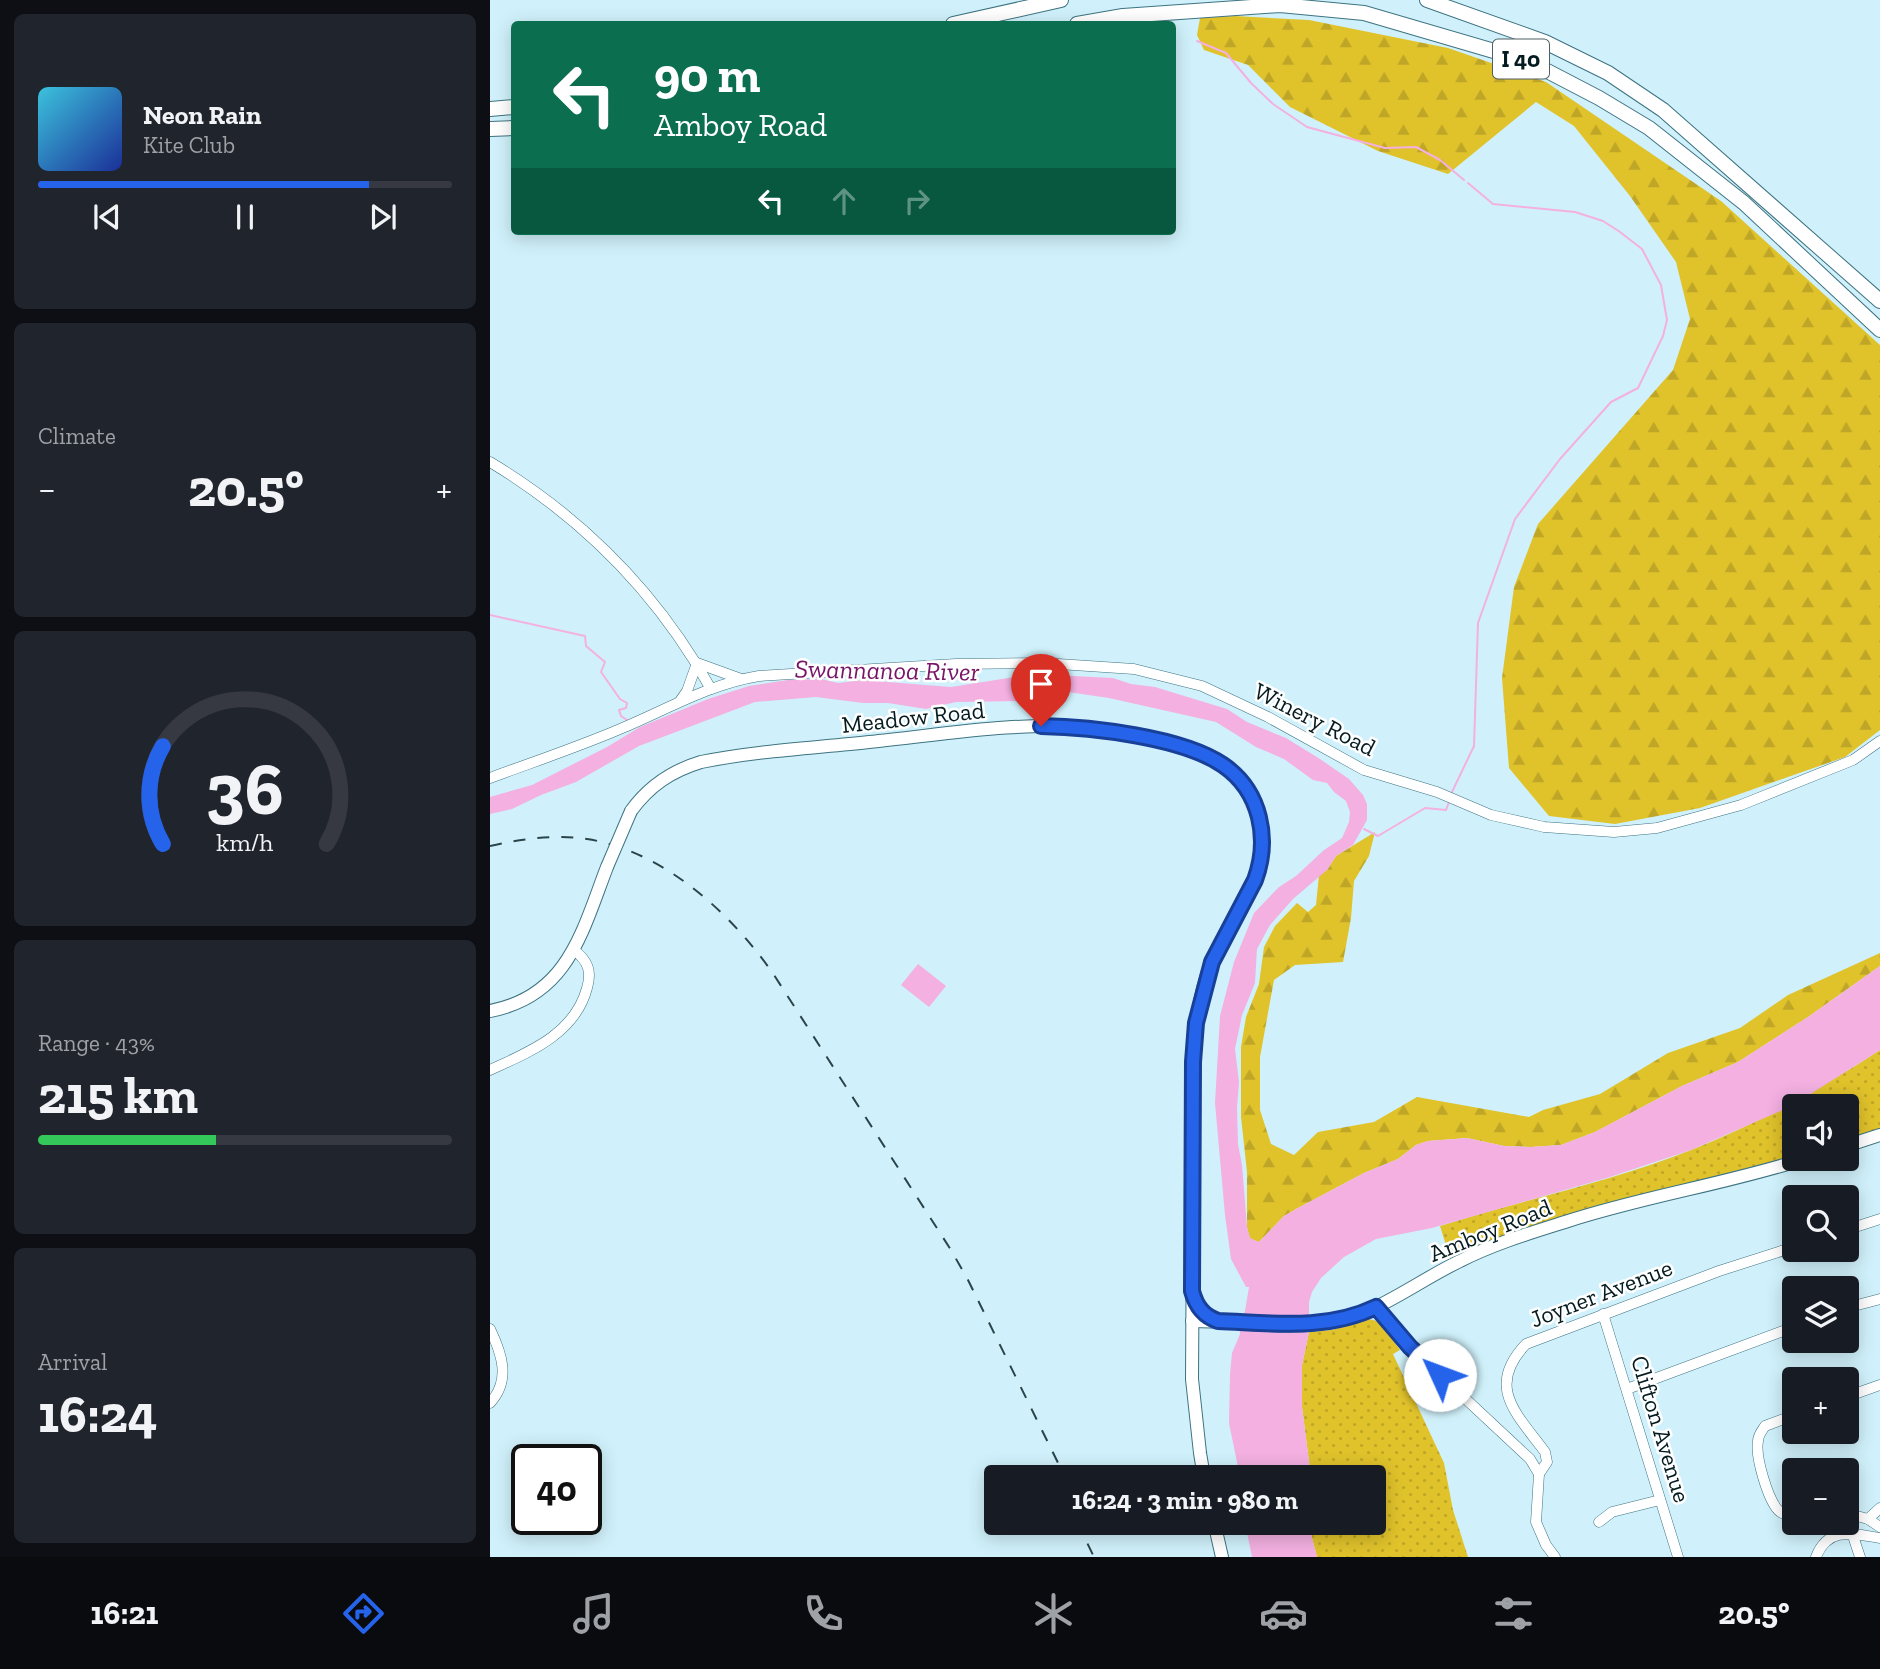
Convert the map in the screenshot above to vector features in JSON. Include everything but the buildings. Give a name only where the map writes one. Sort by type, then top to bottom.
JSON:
[{"type":"highway","points":[[966,21],[1060,0]]},
{"type":"highway","name":"I 40","points":[[1427,0],[1545,42],[1608,73],[1663,110],[1880,301]]},
{"type":"highway","name":"I 40","points":[[1094,21],[1123,16],[1280,5],[1364,13],[1528,61],[1650,128],[1744,203],[1880,330]]},
{"type":"highway","points":[[490,110],[511,107]]},
{"type":"highway","points":[[490,129],[511,128]]},
{"type":"main road","name":"Meadow Road","points":[[490,1011],[516,1004],[541,990],[562,969],[574,950],[631,811],[649,789],[662,779],[701,762],[1023,727],[1079,727],[1126,734],[1191,750],[1229,769],[1254,802],[1262,829],[1262,850],[1255,880],[1212,962],[1196,1023],[1193,1062],[1192,1321],[1194,1403],[1202,1465]]},
{"type":"main road","points":[[1859,1142],[1880,1135]]},
{"type":"main road","name":"Amboy Road","points":[[1192,1321],[1306,1325],[1354,1316],[1376,1307],[1461,1260],[1563,1222],[1723,1183],[1782,1165]]},
{"type":"main road","points":[[1192,1291],[1199,1308],[1208,1317],[1218,1321]]},
{"type":"main road","points":[[1217,1535],[1222,1557]]},
{"type":"street","points":[[490,462],[544,497],[607,550],[673,627],[712,689]]},
{"type":"street","points":[[697,663],[741,679]]},
{"type":"street","points":[[680,701],[687,691],[697,663]]},
{"type":"street","name":"Winery Road","points":[[490,778],[623,728],[680,701],[741,679],[956,664],[1043,663],[1134,669],[1202,686],[1268,717],[1364,770],[1437,792],[1490,815],[1544,827],[1614,832],[1657,828],[1741,805],[1802,782],[1853,760],[1880,741]]},
{"type":"street","points":[[490,1070],[556,1035],[578,1010],[588,986],[589,970],[584,959],[574,950]]},
{"type":"street","points":[[1859,1226],[1880,1219]]},
{"type":"street","name":"Joyner Avenue","points":[[1539,1474],[1547,1462],[1545,1452],[1508,1401],[1506,1373],[1512,1358],[1526,1344],[1719,1271],[1782,1251]]},
{"type":"street","points":[[1859,1305],[1880,1299]]},
{"type":"street","points":[[1376,1307],[1410,1347],[1530,1459],[1539,1474],[1536,1522],[1546,1545],[1555,1557]]},
{"type":"street","name":"Clifton Avenue","points":[[1603,1314],[1678,1557]]},
{"type":"street","points":[[490,1329],[499,1349],[503,1369],[502,1381],[490,1403]]},
{"type":"street","points":[[1627,1389],[1782,1331]]},
{"type":"street","points":[[1859,1392],[1880,1385]]},
{"type":"street","points":[[1782,1420],[1765,1426],[1757,1442],[1764,1479],[1776,1509],[1782,1513]]},
{"type":"street","points":[[1599,1522],[1612,1512],[1660,1500]]},
{"type":"street","points":[[1868,1519],[1880,1508]]},
{"type":"street","points":[[1859,1517],[1880,1527]]},
{"type":"street","points":[[1859,1534],[1880,1538]]},
{"type":"street","points":[[1816,1557],[1821,1544],[1834,1535]]},
{"type":"street","points":[[1853,1535],[1860,1557]]},
{"type":"green space","points":[[1235,16],[1309,20],[1448,48],[1546,82],[1721,201],[1880,345],[1880,730],[1845,757],[1700,808],[1615,824],[1549,816],[1509,768],[1502,678],[1514,587],[1538,524],[1673,370],[1690,319],[1676,262],[1630,196],[1574,126],[1536,102],[1448,174],[1378,151],[1290,107],[1248,65],[1204,50],[1197,35],[1200,18]]},
{"type":"green space","points":[[1375,832],[1369,856],[1354,881],[1343,962],[1295,965],[1274,980],[1260,1057],[1260,1110],[1271,1144],[1294,1155],[1318,1132],[1374,1122],[1417,1097],[1529,1117],[1543,1110],[1600,1094],[1668,1053],[1740,1028],[1788,995],[1880,953],[1880,966],[1738,1062],[1682,1086],[1595,1132],[1561,1145],[1531,1147],[1504,1146],[1467,1138],[1428,1141],[1416,1145],[1398,1159],[1364,1173],[1284,1216],[1259,1242],[1250,1239],[1247,1227],[1247,1172],[1241,1117],[1241,1047],[1246,1017],[1259,984],[1264,947],[1275,926],[1297,903],[1308,912],[1316,905],[1319,875],[1327,870],[1336,856]]},
{"type":"green space","points":[[1880,1050],[1880,1129],[1859,1136],[1859,1094],[1807,1094]]},
{"type":"green space","points":[[1782,1108],[1782,1159],[1577,1212],[1497,1238],[1450,1258],[1440,1226],[1660,1161],[1740,1129]]},
{"type":"green space","points":[[1369,1319],[1380,1322],[1400,1350],[1393,1354],[1444,1463],[1453,1510],[1468,1557],[1317,1557],[1312,1535],[1386,1535],[1386,1465],[1309,1465],[1302,1407],[1302,1365],[1309,1332],[1332,1330]]},
{"type":"shaded area","points":[[1034,674],[1113,678],[1155,687],[1227,709],[1247,722],[1286,738],[1349,779],[1363,795],[1367,804],[1367,820],[1353,845],[1336,856],[1327,870],[1293,899],[1270,925],[1257,949],[1255,983],[1242,1015],[1235,1049],[1239,1082],[1238,1144],[1247,1227],[1250,1238],[1259,1242],[1284,1216],[1364,1173],[1398,1159],[1416,1145],[1428,1141],[1467,1138],[1504,1146],[1531,1147],[1561,1145],[1595,1132],[1682,1086],[1738,1062],[1880,966],[1880,1050],[1811,1094],[1782,1094],[1782,1110],[1691,1150],[1610,1177],[1432,1228],[1376,1239],[1344,1257],[1321,1278],[1309,1302],[1309,1332],[1302,1365],[1302,1407],[1309,1465],[1238,1465],[1229,1423],[1230,1374],[1232,1353],[1240,1334],[1239,1325],[1245,1311],[1249,1287],[1246,1287],[1231,1259],[1225,1215],[1215,1103],[1220,1016],[1234,962],[1254,913],[1279,887],[1342,838],[1350,812],[1346,801],[1327,783],[1313,780],[1284,759],[1256,747],[1216,722],[1109,698],[1068,692],[1018,701],[956,702],[926,709],[816,697],[755,702],[639,746],[576,782],[512,809],[490,814],[490,797],[532,785],[640,727],[708,699],[749,686],[788,680],[821,679],[838,683],[863,680],[951,687]]},
{"type":"shaded area","points":[[918,964],[946,986],[929,1007],[901,985]]},
{"type":"shaded area","points":[[1247,1535],[1312,1535],[1317,1557],[1252,1557]]},
{"type":"waterway","points":[[1197,41],[1226,53],[1273,104],[1307,127],[1385,148],[1416,147],[1440,160],[1464,180]]},
{"type":"waterway","points":[[1451,794],[1474,746],[1478,623],[1515,519],[1560,459],[1611,402],[1638,388],[1663,336],[1667,320],[1661,285],[1642,249],[1620,232],[1603,221],[1575,212],[1493,204],[1468,183]]},
{"type":"waterway","points":[[490,615],[585,636],[586,646],[605,662],[601,672],[620,699],[627,703],[626,708],[619,710],[621,716],[627,720]]},
{"type":"waterway","points":[[1364,829],[1378,836],[1425,808],[1446,810],[1449,802]]},
{"type":"railway","points":[[490,846],[550,837],[587,839],[615,846],[669,871],[717,908],[738,930],[774,975],[951,1250],[1059,1465]]},
{"type":"railway","points":[[1083,1535],[1094,1557]]},
{"type":"route","points":[[1041,726],[1109,731],[1203,754],[1229,769],[1238,778],[1254,802],[1259,816],[1263,843],[1255,880],[1212,962],[1196,1023],[1193,1062],[1192,1291],[1197,1306],[1208,1317],[1218,1321],[1306,1325],[1340,1320],[1376,1307],[1410,1347],[1440,1375]]},
{"type":"water label","name":"Swannanoa River","points":[[887,670]]}]
